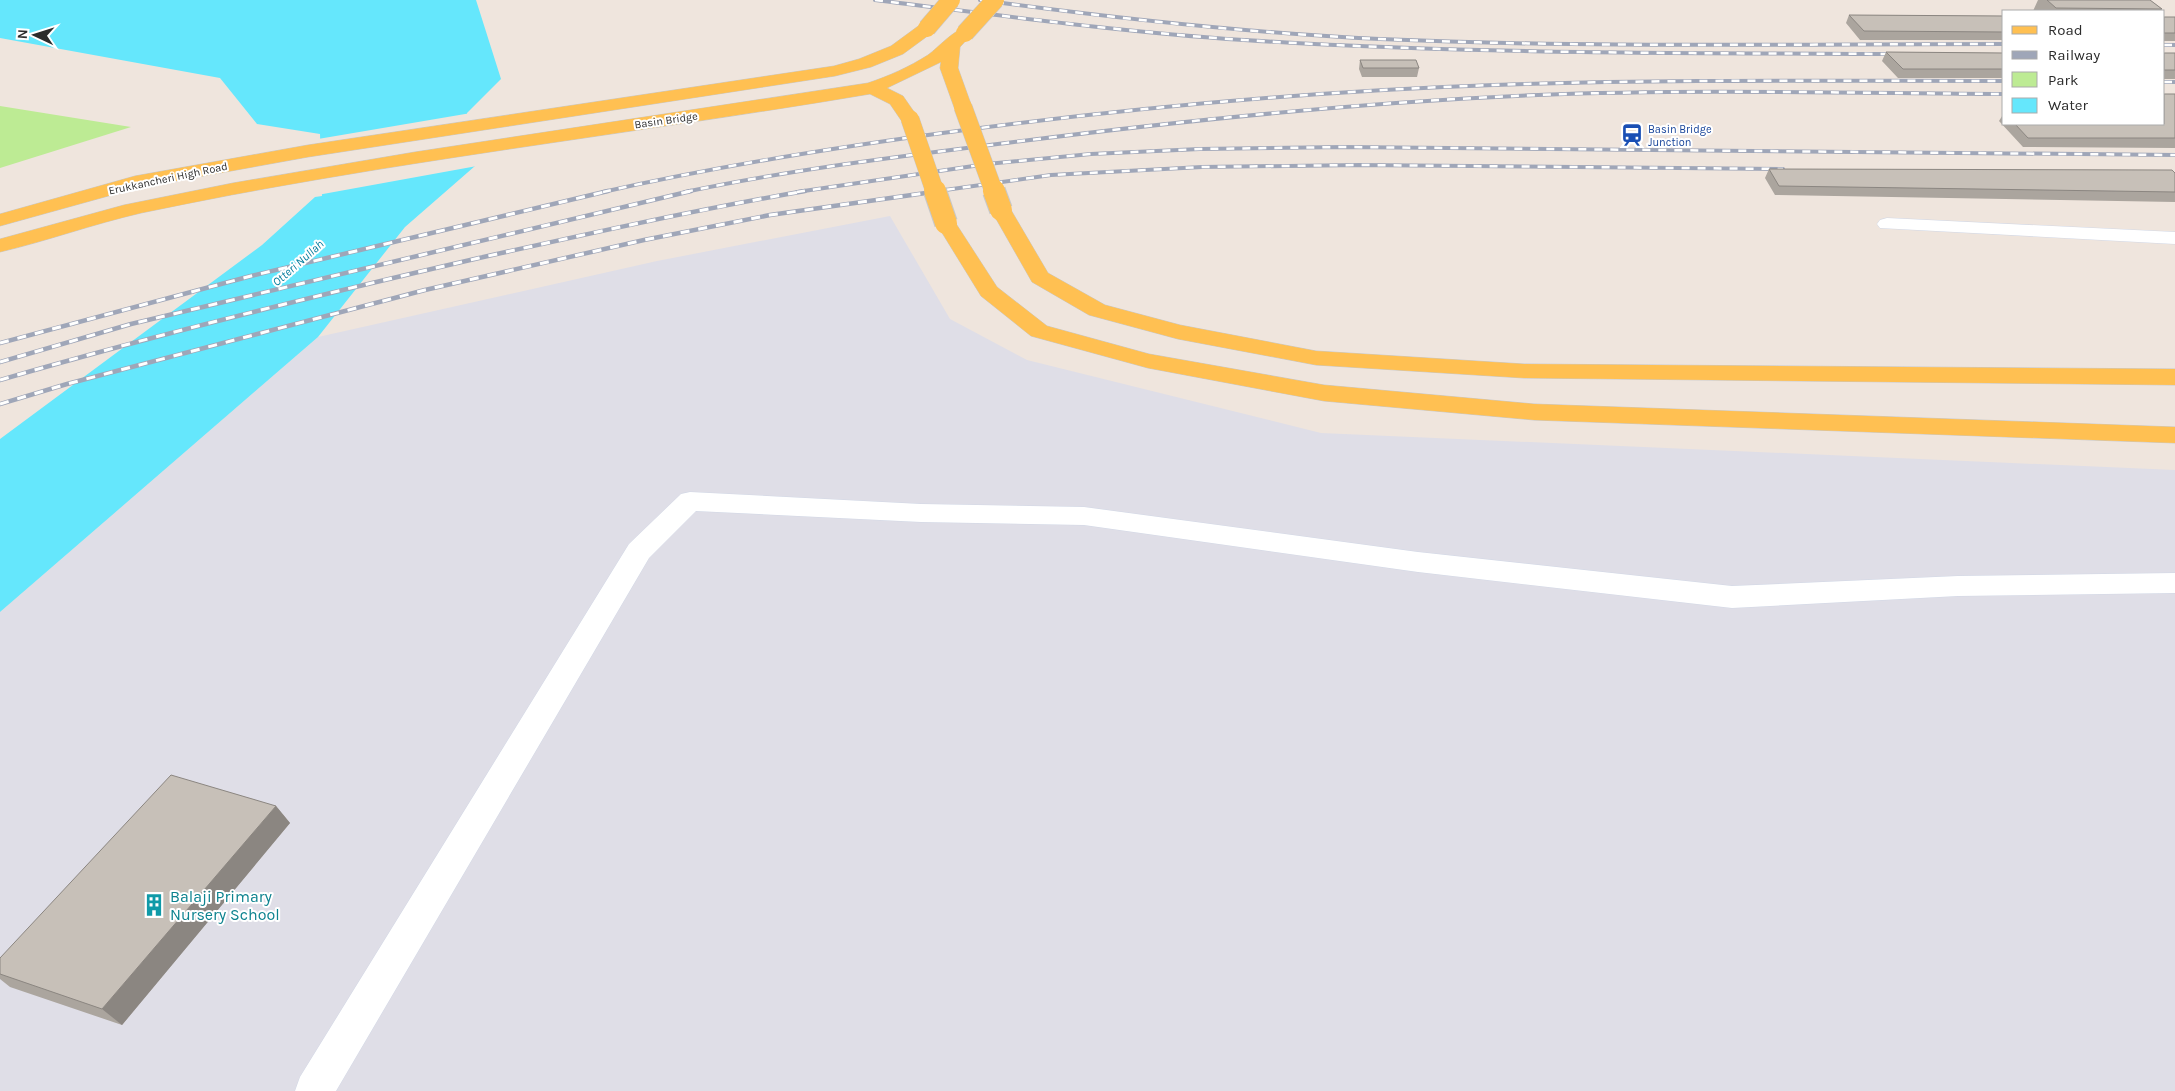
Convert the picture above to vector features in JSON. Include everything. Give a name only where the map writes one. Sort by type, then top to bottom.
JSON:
[{"type":"main road","name":"Basin Bridge","points":[[308,151],[835,71],[865,63],[897,50],[927,28],[951,0]]},
{"type":"main road","name":"Basin Bridge","points":[[307,176],[506,143],[872,88],[908,75],[952,46],[995,0]]},
{"type":"main road","points":[[952,46],[950,68],[1001,210],[1040,277],[1097,310],[1178,332],[1316,358],[1524,371],[2175,377]]},
{"type":"main road","points":[[872,88],[897,100],[910,118],[946,223],[988,291],[1039,331],[1148,361],[1324,393],[1534,412],[2099,434],[2175,435]]},
{"type":"main road","name":"Erukkancheri High Road","points":[[0,220],[136,182],[308,151]]},
{"type":"main road","name":"Erukkancheri High Road","points":[[0,246],[140,208],[307,176]]},
{"type":"lane","points":[[1887,224],[2175,238]]},
{"type":"lane","points":[[314,1091],[639,551],[690,501],[921,512],[1084,516],[1418,562],[1732,597],[1958,586],[2175,583]]},
{"type":"shaded area","points":[[890,216],[950,319],[1027,360],[1321,433],[2175,470],[2175,1091],[0,1091],[0,612],[318,337],[657,261]]},
{"type":"green space","points":[[0,106],[131,127],[0,168]]},
{"type":"water","name":"Otteri Nullah","points":[[0,0],[476,0],[501,79],[467,113],[475,166],[405,227],[318,337],[0,612],[0,439],[262,245],[315,197],[322,196],[320,134],[257,124],[220,78],[0,38]]},
{"type":"pier","points":[[471,113],[469,114],[477,166],[312,196],[319,194],[318,139]]},
{"type":"building","points":[[2047,0],[2150,0],[2162,9],[2056,8]]},
{"type":"building","points":[[1849,15],[2002,16],[2002,32],[1864,31]]},
{"type":"building","points":[[2165,17],[2175,17],[2175,33],[2165,33]]},
{"type":"building","points":[[1886,52],[2002,53],[2002,69],[1903,69]]},
{"type":"building","points":[[2165,53],[2175,53],[2175,70],[2165,70]]},
{"type":"building","points":[[1360,60],[1416,60],[1419,68],[1363,68]]},
{"type":"building","points":[[2165,94],[2175,94],[2175,138],[2028,138],[2016,125],[2165,125]]},
{"type":"building","points":[[1769,169],[2172,170],[2175,173],[2175,192],[1779,186]]},
{"type":"building","name":"Balaji Primary Nursery School","points":[[171,775],[276,806],[102,1009],[0,974],[0,958]]},
{"type":"railway","points":[[875,0],[1060,23],[1244,40],[1326,45],[1572,52],[1899,54]]},
{"type":"railway","points":[[980,0],[1180,24],[1380,39],[1614,45],[2002,44]]},
{"type":"railway","points":[[2165,45],[2175,45]]},
{"type":"railway","points":[[603,192],[738,165],[920,136],[1097,114],[1229,101],[1361,91],[1558,83],[2002,81]]},
{"type":"railway","points":[[2165,82],[2175,82]]},
{"type":"railway","points":[[685,192],[808,170],[1014,142],[1210,119],[1407,102],[1538,95],[1654,92],[2002,94]]},
{"type":"railway","points":[[797,192],[987,164],[1091,154],[1200,149],[1344,147],[2175,155]]},
{"type":"railway","points":[[931,192],[1051,175],[1202,167],[1359,165],[1783,169]]},
{"type":"railway","points":[[0,343],[251,276],[608,191]]},
{"type":"railway","points":[[0,362],[131,324],[691,191]]},
{"type":"railway","points":[[0,380],[179,331],[419,272],[641,223],[805,191]]},
{"type":"railway","points":[[0,404],[67,384],[425,290],[644,240],[770,215],[940,191]]},
{"type":"place","name":"Basin Bridge Junction","points":[[1632,135]]},
{"type":"place","name":"Balaji Primary Nursery School","points":[[154,905]]}]
